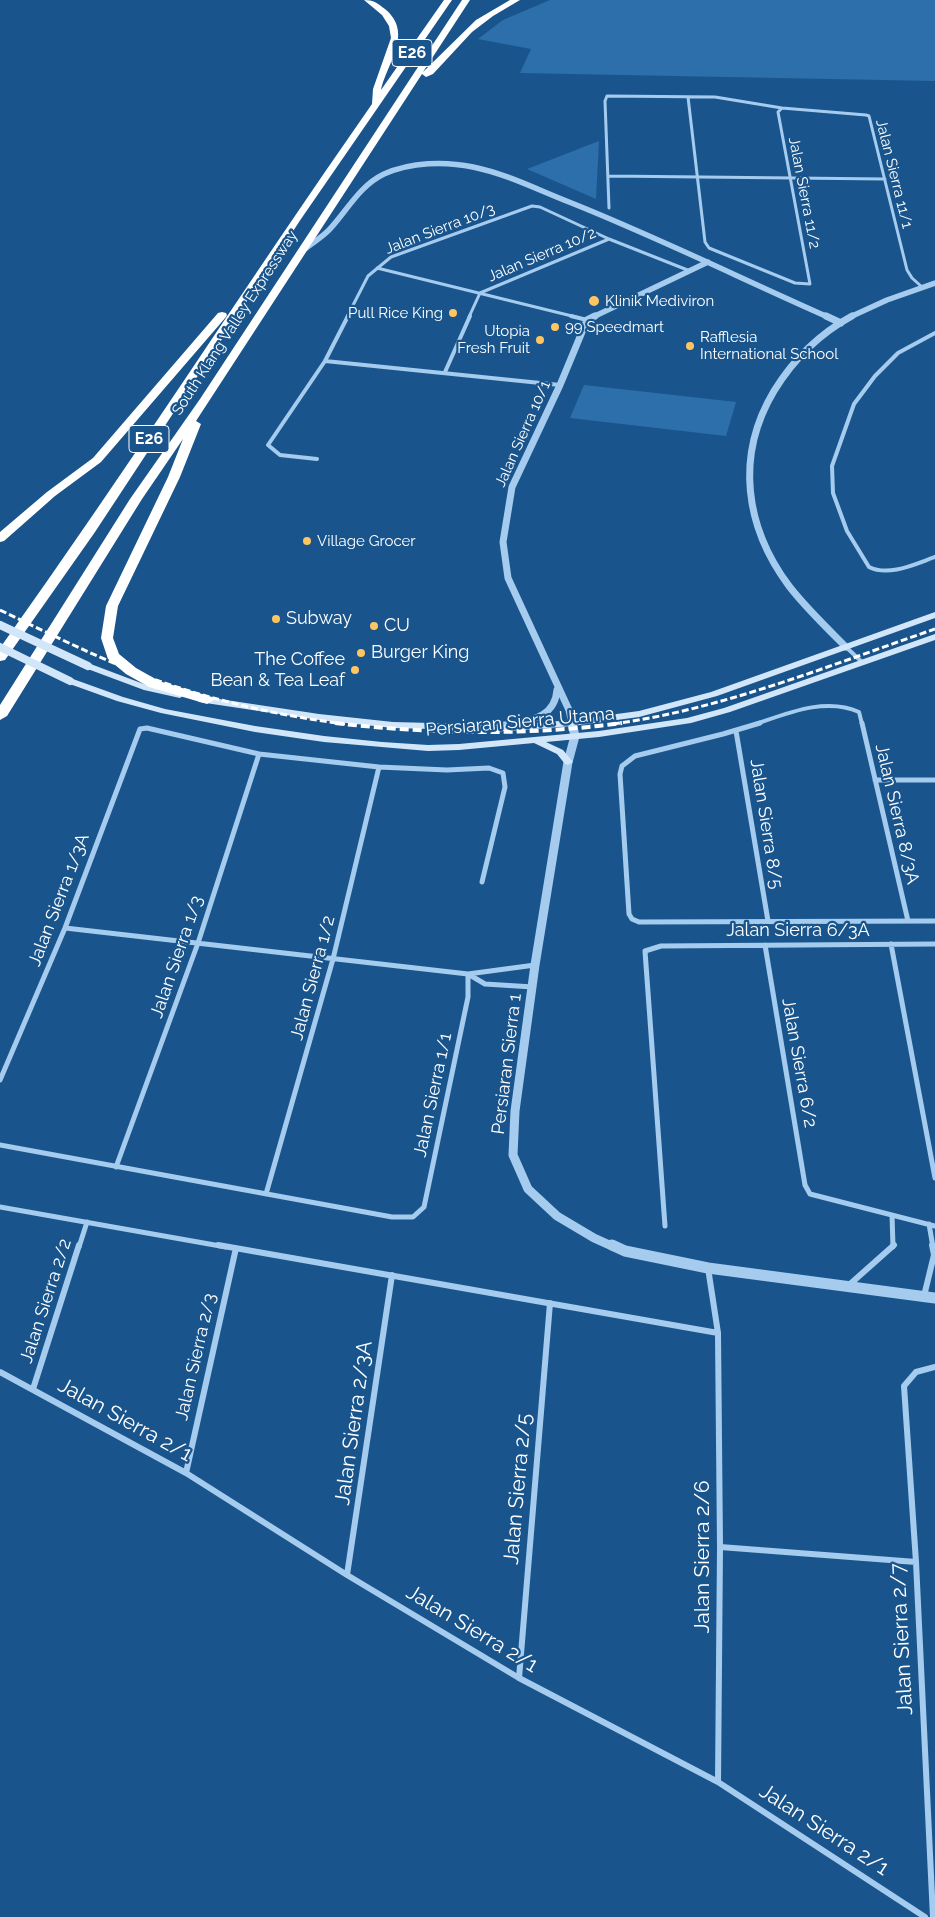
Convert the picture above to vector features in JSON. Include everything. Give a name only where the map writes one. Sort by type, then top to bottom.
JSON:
[{"type":"highway","points":[[368,0],[380,8],[390,20],[394,26],[395,36],[394,48],[375,92],[376,106]]},
{"type":"highway","name":"South Klang Valley Expressway","points":[[0,657],[88,532],[296,219],[448,0]]},
{"type":"highway","name":"South Klang Valley Expressway","points":[[0,716],[136,500],[205,400],[466,0]]},
{"type":"highway","points":[[416,78],[430,72],[483,17],[516,0]]},
{"type":"highway","points":[[0,538],[51,494],[97,460],[212,327],[296,219]]},
{"type":"highway","points":[[205,400],[174,477],[112,606],[107,638],[113,656],[131,671],[154,684],[207,700]]},
{"type":"main road","name":"Persiaran Sierra Utama","points":[[0,625],[88,666],[148,688],[207,700],[301,715],[393,725],[498,728],[572,723],[639,714],[672,706],[714,694],[935,615]]},
{"type":"main road","name":"Persiaran Sierra Utama","points":[[0,647],[70,681],[120,699],[164,711],[255,729],[324,739],[428,748],[575,736],[688,721],[727,710],[935,637]]},
{"type":"main road","points":[[536,740],[560,752],[568,762]]},
{"type":"street","points":[[609,208],[605,101],[608,96],[728,99],[782,108]]},
{"type":"street","points":[[688,97],[697,178]]},
{"type":"street","name":"Jalan Sierra 11/1","points":[[782,108],[869,116],[907,270],[912,278],[922,287]]},
{"type":"street","name":"Jalan Sierra 11/2","points":[[697,178],[705,242],[709,248],[795,283],[810,284],[789,180],[778,112],[782,108]]},
{"type":"street","points":[[300,253],[328,231],[366,185],[384,174],[413,166],[461,165],[504,176],[620,222],[708,262],[753,285],[841,322]]},
{"type":"street","points":[[609,176],[789,180],[884,179]]},
{"type":"street","name":"Jalan Sierra 10/3","points":[[317,459],[280,455],[272,450],[268,444],[325,361],[368,276],[391,257],[532,206],[540,207],[609,238]]},
{"type":"street","points":[[609,238],[690,271]]},
{"type":"street","name":"Jalan Sierra 10/2","points":[[445,372],[480,293],[609,238]]},
{"type":"street","points":[[377,268],[587,320],[708,262]]},
{"type":"street","points":[[863,663],[799,600],[780,573],[757,525],[750,488],[748,460],[764,409],[787,370],[818,340],[841,322],[935,283]]},
{"type":"street","name":"Jalan Sierra 10/1","points":[[572,723],[569,710],[508,578],[504,542],[512,487],[560,385],[587,320]]},
{"type":"street","points":[[935,333],[898,353],[875,376],[854,404],[832,466],[833,492],[847,532],[869,567],[873,570],[886,571],[935,557]]},
{"type":"street","points":[[325,361],[560,385]]},
{"type":"street","points":[[498,728],[544,716],[555,707],[558,700],[557,687]]},
{"type":"street","name":"Jalan Sierra 8/3A","points":[[736,731],[790,712],[820,707],[854,708],[860,712],[908,921]]},
{"type":"street","name":"Persiaran Sierra 1","points":[[572,723],[575,736],[568,762],[535,965],[515,1111],[513,1155],[528,1189],[557,1216],[594,1238],[625,1251],[708,1268],[935,1298]]},
{"type":"street","name":"Jalan Sierra 1/3A","points":[[0,1080],[65,928],[140,729],[147,728],[259,754]]},
{"type":"street","points":[[736,731],[635,756],[622,766],[620,774],[629,914],[632,920],[639,922],[935,921]]},
{"type":"street","name":"Jalan Sierra 8/5","points":[[736,731],[768,921]]},
{"type":"street","points":[[259,754],[379,767],[448,770],[489,768],[503,773],[505,787],[482,882]]},
{"type":"street","name":"Jalan Sierra 1/3","points":[[116,1167],[198,943],[259,754]]},
{"type":"street","name":"Jalan Sierra 1/2","points":[[266,1194],[334,959],[379,767]]},
{"type":"street","points":[[875,780],[935,780]]},
{"type":"street","points":[[65,928],[468,974],[535,965]]},
{"type":"street","points":[[891,944],[935,1178]]},
{"type":"street","name":"Jalan Sierra 6/3A","points":[[665,1226],[646,951],[661,946],[935,944]]},
{"type":"street","name":"Jalan Sierra 6/2","points":[[765,945],[805,1185],[810,1194],[821,1198],[892,1216]]},
{"type":"street","points":[[468,974],[485,984],[533,987]]},
{"type":"street","name":"Jalan Sierra 1/1","points":[[266,1194],[392,1217],[413,1217],[424,1207],[468,997],[468,974]]},
{"type":"street","points":[[0,1145],[266,1194]]},
{"type":"street","points":[[0,1207],[718,1333]]},
{"type":"street","points":[[847,1287],[894,1246],[892,1216],[932,1225],[934,1255],[924,1297]]},
{"type":"street","name":"Jalan Sierra 2/2","points":[[33,1389],[86,1222]]},
{"type":"street","name":"Jalan Sierra 2/3","points":[[186,1474],[236,1248]]},
{"type":"street","name":"Jalan Sierra 2/6","points":[[708,1268],[718,1333],[720,1548],[718,1782]]},
{"type":"street","name":"Jalan Sierra 2/3A","points":[[348,1575],[392,1275]]},
{"type":"street","name":"Jalan Sierra 2/5","points":[[519,1678],[550,1302]]},
{"type":"street","name":"Jalan Sierra 2/7","points":[[933,1917],[916,1562],[904,1386],[911,1376],[922,1367],[935,1367]]},
{"type":"street","name":"Jalan Sierra 2/1","points":[[0,1372],[186,1474],[519,1678],[718,1782],[924,1917]]},
{"type":"street","points":[[720,1548],[916,1562]]},
{"type":"shaded area","points":[[550,0],[935,0],[935,81],[520,73],[531,49],[478,39],[503,20]]},
{"type":"shaded area","points":[[599,141],[596,199],[527,169]]},
{"type":"shaded area","points":[[584,385],[736,402],[726,436],[570,418]]},
{"type":"railway","points":[[0,610],[75,646],[176,687],[248,707],[296,717],[345,724]]},
{"type":"railway","points":[[613,724],[654,717],[736,697],[935,629]]},
{"type":"railway","points":[[335,723],[371,727],[478,732],[550,730],[613,724]]},
{"type":"railway","points":[[613,724],[622,723]]},
{"type":"place","name":"Klinik Mediviron","points":[[594,301]]},
{"type":"place","name":"Pull Rice King","points":[[453,313]]},
{"type":"place","name":"99 Speedmart","points":[[555,327]]},
{"type":"place","name":"Utopia Fresh Fruit","points":[[540,340]]},
{"type":"place","name":"Rafflesia International School","points":[[690,346]]},
{"type":"place","name":"Village Grocer","points":[[307,541]]},
{"type":"place","name":"Subway","points":[[276,619]]},
{"type":"place","name":"CU","points":[[374,626]]},
{"type":"place","name":"Burger King","points":[[361,653]]},
{"type":"place","name":"The Coffee Bean & Tea Leaf","points":[[355,670]]}]
